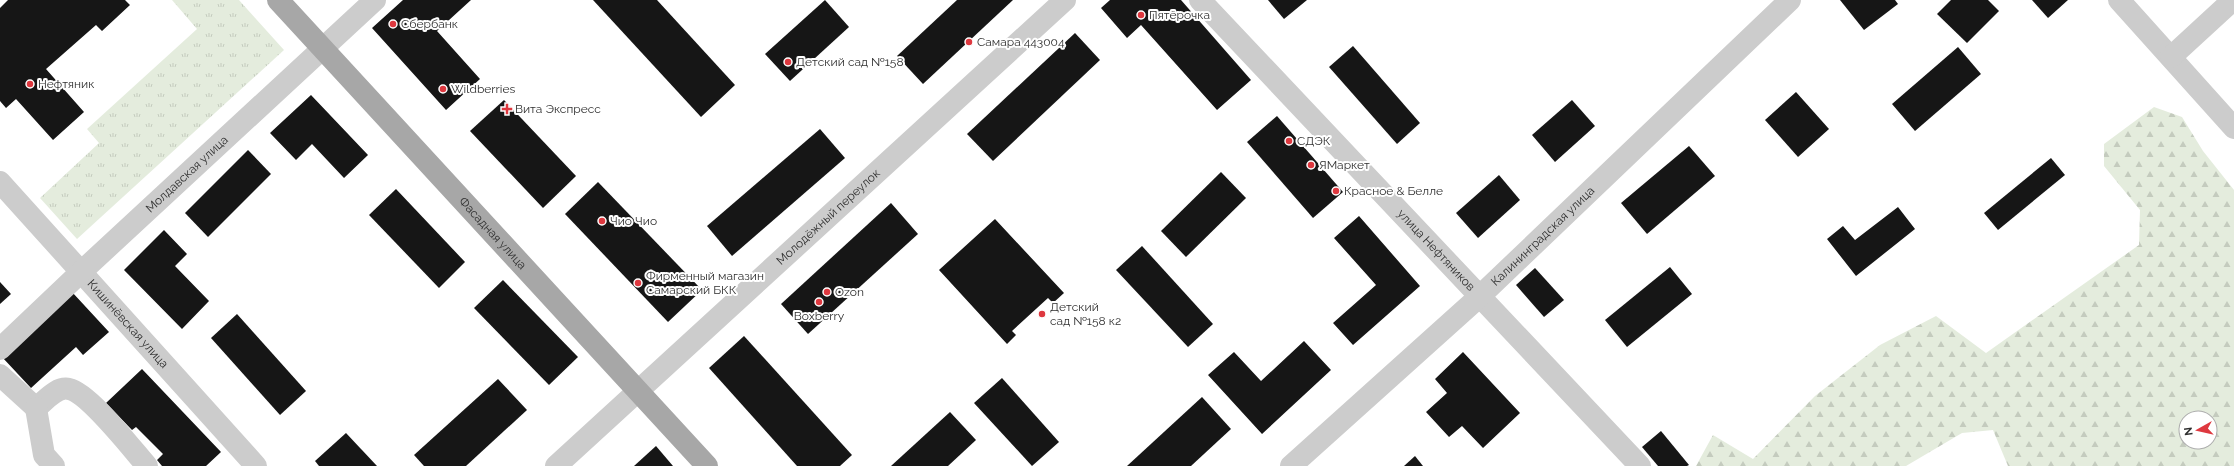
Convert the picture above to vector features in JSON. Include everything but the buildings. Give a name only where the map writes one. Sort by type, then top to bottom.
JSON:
[{"type":"main road","name":"Фасадная улица","points":[[278,0],[707,466]]},
{"type":"street","name":"Молдавская улица","points":[[0,349],[375,0]]},
{"type":"street","name":"Молодёжный переулок","points":[[556,466],[639,392],[1065,0]]},
{"type":"street","name":"Калининградская улица","points":[[1291,466],[1479,297],[1790,0]]},
{"type":"street","points":[[2119,0],[2234,128]]},
{"type":"street","points":[[2171,57],[2233,0]]},
{"type":"street","name":"улица Нефтяников","points":[[1208,3],[1479,297],[1640,466]]},
{"type":"street","name":"Кишинёвская улица","points":[[0,182],[256,466]]},
{"type":"street","points":[[0,376],[36,408],[43,462]]},
{"type":"street","points":[[36,408],[56,391],[69,389],[85,396],[147,466]]},
{"type":"green space","points":[[172,0],[239,0],[284,50],[77,239],[40,198],[99,143],[87,129],[197,29]]},
{"type":"green space","points":[[2154,107],[2182,117],[2203,151],[2234,190],[2234,466],[2008,466],[1993,430],[1962,433],[1906,466],[1696,466],[1713,435],[1753,459],[1815,396],[1880,345],[1936,316],[1986,353],[2139,245],[2140,210],[2104,166],[2104,144]]},
{"type":"place","name":"Пятёрочка","points":[[1141,15]]},
{"type":"place","name":"Сбербанк","points":[[393,24]]},
{"type":"place","name":"Самара 443004","points":[[969,42]]},
{"type":"place","name":"Детский сад №158","points":[[788,62]]},
{"type":"place","name":"Нефтяник","points":[[30,84]]},
{"type":"place","name":"Wildberries","points":[[443,89]]},
{"type":"place","name":"Вита Экспресс","points":[[507,109]]},
{"type":"place","name":"СДЭК","points":[[1289,141]]},
{"type":"place","name":"ЯМаркет","points":[[1311,165]]},
{"type":"place","name":"Красное & Белле","points":[[1336,191]]},
{"type":"place","name":"Чио Чио","points":[[602,221]]},
{"type":"place","name":"Фирменный магазин Самарский БКК","points":[[638,283]]},
{"type":"place","name":"Ozon","points":[[827,292]]},
{"type":"place","name":"Boxberry","points":[[819,302]]},
{"type":"place","name":"Детский сад №158 к2","points":[[1042,314]]}]
